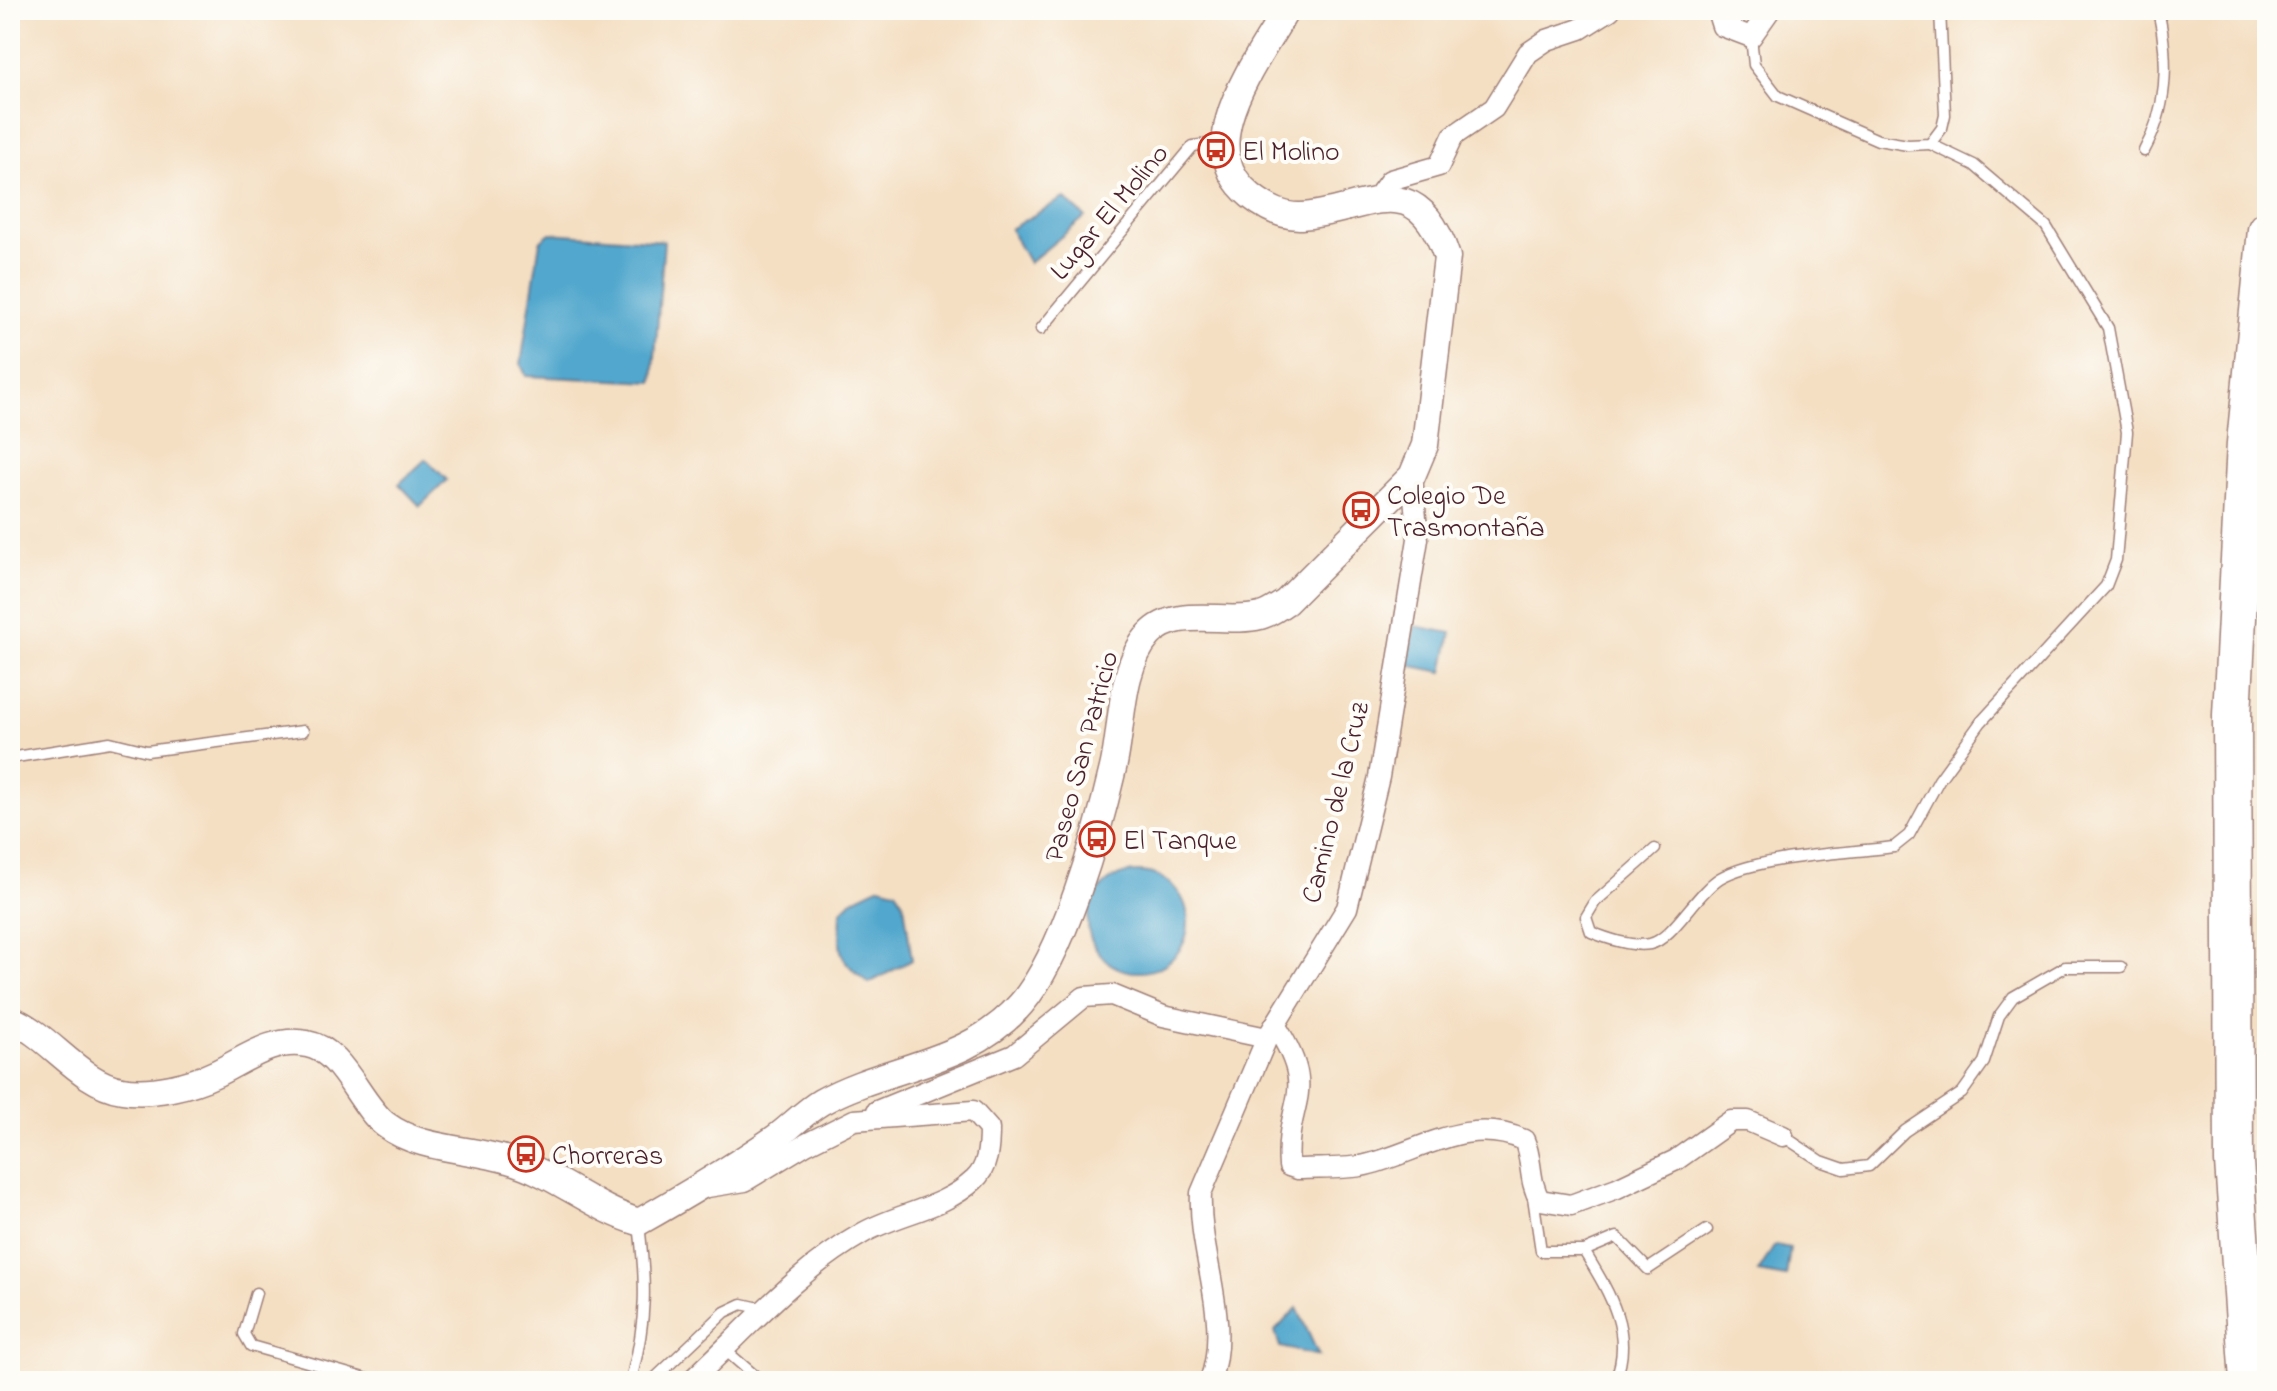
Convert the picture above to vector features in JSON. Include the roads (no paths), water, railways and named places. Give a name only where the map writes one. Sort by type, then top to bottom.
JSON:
[{"type":"highway","points":[[2249,1381],[2234,1162],[2232,715],[2246,443],[2267,230]]},
{"type":"street","points":[[1286,10],[1231,108],[1223,142],[1226,158],[1243,190],[1267,209],[1299,216],[1377,198],[1390,180],[1439,166],[1453,136],[1494,108],[1528,53],[1547,40],[1580,29],[1610,10]]},
{"type":"street","points":[[1717,10],[1722,26],[1751,37],[1770,10]]},
{"type":"street","name":"Camino de la Cruz","points":[[1210,1381],[1218,1357],[1216,1299],[1200,1221],[1201,1193],[1271,1031],[1347,908],[1379,777],[1418,539],[1412,476],[1425,445],[1447,257],[1437,227],[1414,206],[1377,198]]},
{"type":"street","name":"Paseo San Patricio","points":[[639,1222],[777,1137],[821,1102],[950,1054],[994,1032],[1023,1002],[1058,940],[1086,865],[1113,767],[1130,669],[1150,634],[1182,618],[1263,616],[1286,602],[1412,476]]},
{"type":"street","points":[[697,1189],[745,1181],[806,1144],[854,1120],[1014,1055],[1084,997],[1112,995],[1163,1016],[1271,1031],[1292,1051],[1300,1077],[1288,1149],[1289,1166],[1298,1169],[1362,1166],[1432,1140],[1501,1130],[1524,1140],[1529,1152],[1532,1188],[1540,1200],[1571,1205],[1617,1188],[1676,1160],[1731,1121],[1748,1121],[1783,1136]]},
{"type":"street","points":[[10,1019],[46,1041],[91,1077],[121,1090],[170,1088],[213,1075],[275,1043],[309,1044],[330,1057],[383,1123],[403,1137],[533,1168],[617,1216],[639,1222]]},
{"type":"street","points":[[691,1381],[801,1274],[865,1232],[953,1196],[976,1179],[989,1152],[989,1129],[973,1111],[854,1120]]},
{"type":"lane","points":[[1930,144],[1942,128],[1945,115],[1940,10]]},
{"type":"lane","points":[[2144,151],[2153,135],[2166,89],[2165,37],[2158,10]]},
{"type":"lane","points":[[1655,849],[1595,902],[1586,917],[1591,932],[1610,940],[1649,944],[1662,940],[1697,896],[1722,877],[1753,866],[1894,847],[1909,835],[1939,780],[1981,722],[2106,586],[2116,560],[2127,432],[2108,328],[2046,226],[1974,165],[1930,144],[1908,145],[1878,140],[1778,96],[1754,65],[1751,37]]},
{"type":"lane","name":"Lugar El Molino","points":[[1041,329],[1193,146],[1223,142]]},
{"type":"lane","points":[[10,758],[110,742],[147,751],[303,731]]},
{"type":"lane","points":[[1783,1136],[1821,1161],[1844,1169],[1869,1166],[1905,1131],[1962,1093],[1984,1062],[1999,1016],[2013,997],[2065,967],[2121,967]]},
{"type":"lane","points":[[1532,1188],[1541,1251],[1584,1251],[1617,1237],[1648,1269],[1707,1230]]},
{"type":"lane","points":[[639,1222],[647,1291],[641,1340],[632,1376],[639,1381]]},
{"type":"lane","points":[[1584,1251],[1611,1296],[1623,1338],[1623,1362],[1615,1381]]},
{"type":"lane","points":[[256,1293],[244,1334],[251,1346],[374,1381]]},
{"type":"lane","points":[[652,1381],[725,1312],[742,1304],[766,1309]]},
{"type":"lane","points":[[725,1350],[761,1381]]},
{"type":"water","points":[[1064,198],[1085,217],[1029,263],[1010,229]]},
{"type":"water","points":[[550,233],[664,241],[653,382],[526,376],[521,364],[540,241]]},
{"type":"water","points":[[426,459],[447,480],[420,506],[399,484]]},
{"type":"water","points":[[1415,626],[1451,633],[1443,672],[1407,665]]},
{"type":"water","points":[[1138,872],[1166,880],[1180,894],[1188,922],[1180,950],[1166,964],[1138,972],[1110,964],[1096,950],[1088,922],[1096,894],[1110,880]]},
{"type":"water","points":[[880,886],[896,890],[904,904],[912,960],[869,983],[844,960],[840,946],[841,911],[853,899]]},
{"type":"water","points":[[1775,1245],[1790,1248],[1786,1277],[1758,1272]]},
{"type":"water","points":[[1297,1308],[1319,1356],[1280,1347],[1275,1331]]},
{"type":"place","name":"El Molino","points":[[1216,150]]},
{"type":"place","name":"Colegio De Trasmontaña","points":[[1361,510]]},
{"type":"place","name":"El Tanque","points":[[1097,839]]},
{"type":"place","name":"Chorreras","points":[[526,1154]]}]
